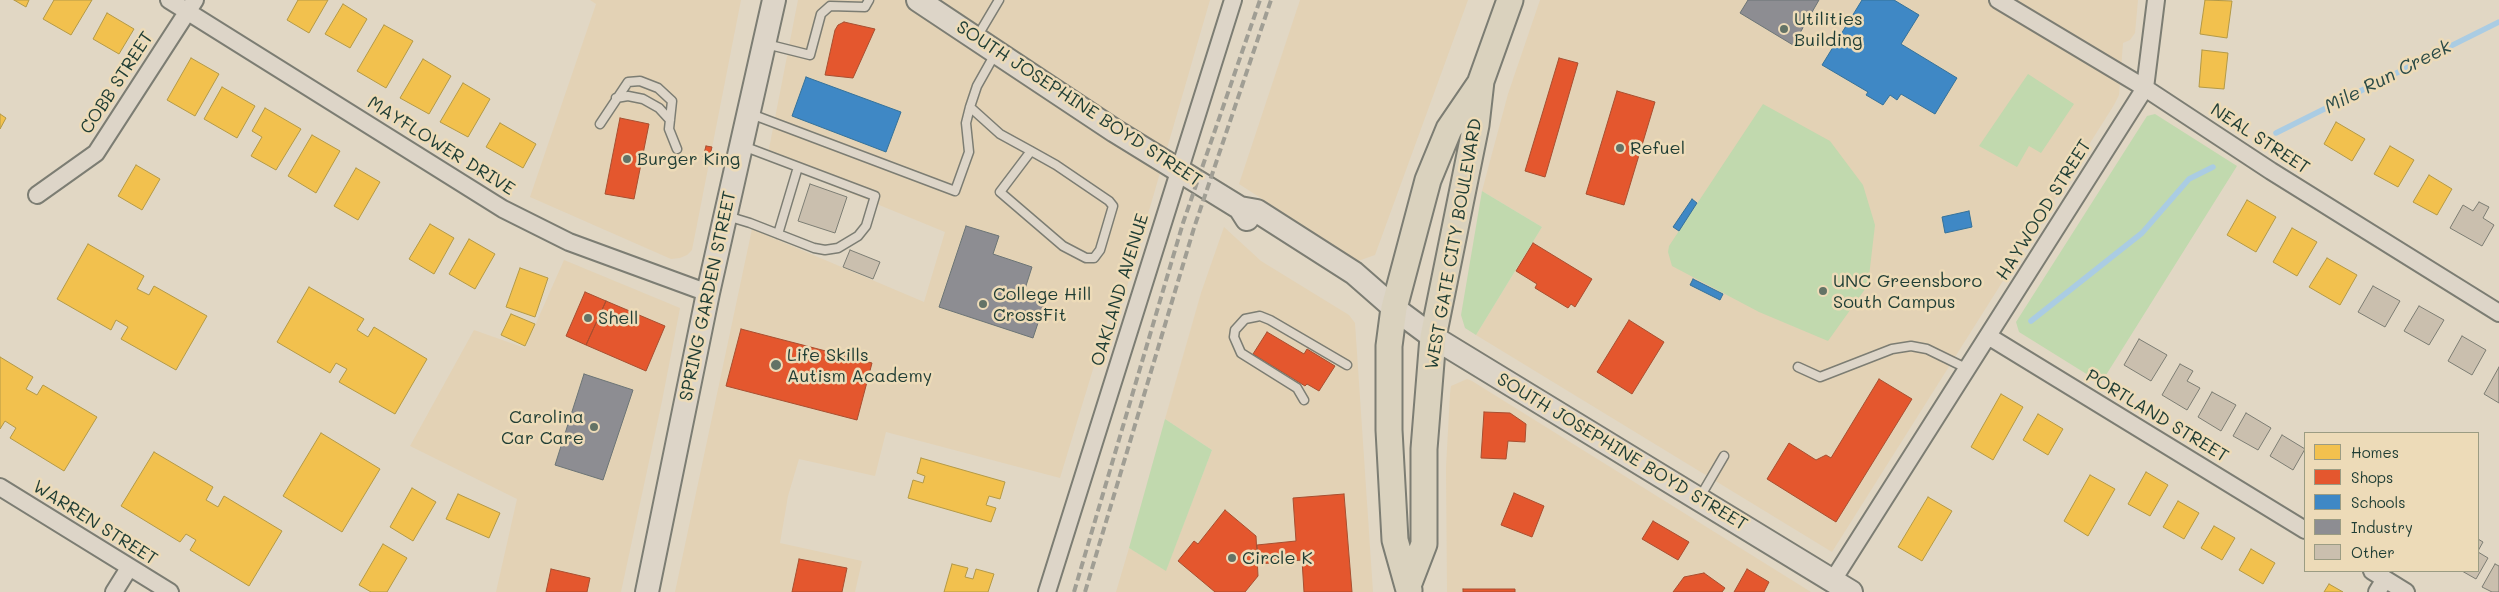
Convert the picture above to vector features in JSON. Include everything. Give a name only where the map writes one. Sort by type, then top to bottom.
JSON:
[{"type":"main road","name":"SPRING GARDEN STREET","points":[[647,592],[708,293],[774,0]]},
{"type":"main road","name":"SOUTH JOSEPHINE BOYD STREET","points":[[918,0],[1178,170],[1240,208],[1258,210],[1347,268],[1394,308],[1433,337],[1843,588]]},
{"type":"main road","name":"WEST GATE CITY BOULEVARD","points":[[1409,588],[1424,544],[1424,449],[1433,337],[1476,125],[1481,81],[1510,0]]},
{"type":"main road","name":"WEST GATE CITY BOULEVARD","points":[[1409,588],[1396,540],[1391,491],[1389,346],[1394,308],[1428,180],[1449,129],[1481,81]]},
{"type":"street","name":"MAYFLOWER DRIVE","points":[[169,0],[192,6],[503,209],[569,242],[708,293]]},
{"type":"street","name":"OAKLAND AVENUE","points":[[1047,592],[1178,170],[1233,0]]},
{"type":"street","name":"NEAL STREET","points":[[1998,0],[2145,88],[2271,172],[2499,313]]},
{"type":"street","name":"HAYWOOD STREET","points":[[1843,588],[1968,369],[2145,88],[2156,0]]},
{"type":"street","name":"COBB STREET","points":[[37,195],[96,153],[192,6]]},
{"type":"street","name":"PORTLAND STREET","points":[[1988,336],[2304,529]]},
{"type":"street","name":"WARREN STREET","points":[[0,487],[170,592]]},
{"type":"street","points":[[114,592],[129,568]]},
{"type":"street","points":[[2378,581],[2406,592]]},
{"type":"lane","points":[[764,44],[810,55],[821,14],[830,6],[865,7],[869,0]]},
{"type":"lane","points":[[976,38],[999,0]]},
{"type":"lane","points":[[748,113],[955,191],[969,152],[966,123],[970,107],[977,86],[996,52]]},
{"type":"lane","points":[[600,124],[628,82],[640,81],[653,86],[672,101],[669,130],[677,149]]},
{"type":"lane","points":[[616,98],[628,96],[643,99],[659,108],[670,120]]},
{"type":"lane","points":[[970,107],[1000,134],[1031,150],[1110,201],[1112,206],[1100,250],[1094,258],[1086,258],[1063,246],[1000,192],[1031,150]]},
{"type":"lane","points":[[725,216],[814,248],[838,248],[858,236],[869,218],[875,196],[741,145]]},
{"type":"lane","points":[[778,234],[798,167]]},
{"type":"lane","points":[[1304,400],[1297,388],[1241,353],[1236,346],[1235,330],[1245,319],[1260,316],[1270,320],[1347,364]]},
{"type":"lane","points":[[1798,367],[1820,378],[1892,349],[1911,346],[1927,349],[1968,369]]},
{"type":"lane","points":[[1699,499],[1724,456]]},
{"type":"shaded area","points":[[590,0],[741,0],[692,250],[680,258],[671,259],[530,197],[596,4]]},
{"type":"shaded area","points":[[798,0],[1210,0],[1122,304],[1114,300],[1060,478],[886,432],[875,476],[799,459],[788,496],[780,543],[862,561],[855,592],[675,592],[752,229],[924,302],[945,232],[767,159]]},
{"type":"shaded area","points":[[1300,0],[1468,0],[1375,255],[1358,261],[1239,184]]},
{"type":"shaded area","name":"UNC Greensboro South Campus","points":[[1540,0],[2138,0],[2135,33],[2130,40],[2123,43],[2119,95],[2114,105],[1832,552],[1476,335],[1542,227],[1482,191],[1508,94]]},
{"type":"shaded area","points":[[1224,227],[1261,261],[1349,315],[1355,323],[1373,592],[1116,592],[1129,548],[1166,570],[1212,450],[1165,419],[1201,293]]},
{"type":"shaded area","points":[[564,260],[680,308],[662,401],[621,592],[496,592],[517,499],[410,446],[474,330],[525,348]]},
{"type":"shaded area","points":[[1467,379],[1811,592],[1447,592],[1446,467],[1450,394],[1451,386]]},
{"type":"green space","points":[[2028,74],[2074,104],[2041,153],[2029,146],[2017,167],[1979,146]]},
{"type":"green space","points":[[1763,104],[1830,141],[1863,185],[1875,225],[1868,285],[1828,341],[1759,312],[1672,266],[1668,252],[1669,246]]},
{"type":"green space","points":[[2155,114],[2237,166],[2101,383],[2019,332],[2016,322],[2147,116]]},
{"type":"green space","points":[[1482,191],[1542,227],[1476,335],[1465,328],[1461,315]]},
{"type":"green space","points":[[1165,419],[1212,450],[1166,571],[1129,548]]},
{"type":"building: Homes","points":[[14,0],[29,0],[26,7]]},
{"type":"building: Homes","points":[[54,0],[92,0],[71,35],[43,19]]},
{"type":"building: Homes","points":[[298,0],[328,0],[309,33],[287,20]]},
{"type":"building: Homes","points":[[2205,0],[2232,1],[2227,38],[2200,34]]},
{"type":"building: Homes","points":[[343,4],[367,19],[350,48],[325,34]]},
{"type":"building: Homes","points":[[107,13],[134,29],[119,54],[93,39]]},
{"type":"building: Homes","points":[[384,25],[413,41],[386,88],[357,71]]},
{"type":"building: Homes","points":[[2202,50],[2228,53],[2224,89],[2199,87]]},
{"type":"building: Homes","points":[[191,58],[219,74],[195,116],[167,100]]},
{"type":"building: Homes","points":[[423,59],[451,76],[429,114],[400,98]]},
{"type":"building: Homes","points":[[463,83],[490,99],[468,137],[440,122]]},
{"type":"building: Homes","points":[[222,87],[255,106],[237,138],[204,119]]},
{"type":"building: Homes","points":[[265,108],[301,129],[276,170],[251,156],[262,137],[252,131]]},
{"type":"building: Homes","points":[[0,114],[6,118],[0,129]]},
{"type":"building: Homes","points":[[2336,122],[2365,139],[2352,161],[2324,144]]},
{"type":"building: Homes","points":[[500,123],[536,144],[523,168],[486,147]]},
{"type":"building: Homes","points":[[312,135],[340,151],[316,193],[288,176]]},
{"type":"building: Homes","points":[[2390,146],[2414,160],[2398,187],[2374,174]]},
{"type":"building: Homes","points":[[136,165],[160,179],[142,210],[118,196]]},
{"type":"building: Homes","points":[[356,168],[380,182],[358,220],[334,206]]},
{"type":"building: Homes","points":[[2429,175],[2452,189],[2437,215],[2413,202]]},
{"type":"building: Homes","points":[[2247,200],[2276,217],[2256,252],[2227,235]]},
{"type":"building: Homes","points":[[430,224],[454,238],[434,274],[409,259]]},
{"type":"building: Homes","points":[[2292,228],[2317,242],[2297,276],[2273,262]]},
{"type":"building: Homes","points":[[469,239],[495,254],[475,289],[449,274]]},
{"type":"building: Homes","points":[[88,244],[144,276],[137,289],[149,295],[154,286],[207,316],[176,370],[121,339],[128,327],[116,320],[111,330],[57,299]]},
{"type":"building: Homes","points":[[2327,258],[2357,275],[2340,305],[2309,287]]},
{"type":"building: Homes","points":[[520,268],[548,278],[535,317],[506,307]]},
{"type":"building: Homes","points":[[309,287],[364,319],[357,330],[368,337],[374,327],[427,359],[395,414],[339,382],[347,369],[336,363],[330,373],[277,342]]},
{"type":"building: Homes","points":[[511,314],[535,324],[525,346],[501,335]]},
{"type":"building: Homes","points":[[0,357],[33,377],[26,389],[37,395],[43,385],[97,417],[64,471],[10,438],[16,428],[5,421],[0,429]]},
{"type":"building: Homes","points":[[2001,394],[2023,407],[1993,460],[1971,447]]},
{"type":"building: Homes","points":[[2038,414],[2063,429],[2048,455],[2023,440]]},
{"type":"building: Homes","points":[[321,433],[380,469],[342,532],[283,496]]},
{"type":"building: Homes","points":[[154,452],[213,487],[206,500],[218,507],[224,496],[282,531],[249,586],[190,550],[196,540],[186,534],[180,542],[121,506]]},
{"type":"building: Homes","points":[[921,458],[1005,482],[1000,499],[989,496],[986,505],[996,508],[991,522],[908,498],[913,480],[923,483],[925,476],[917,473]]},
{"type":"building: Homes","points":[[2146,472],[2168,485],[2150,516],[2128,504]]},
{"type":"building: Homes","points":[[2090,475],[2115,489],[2088,536],[2064,521]]},
{"type":"building: Homes","points":[[412,488],[436,502],[413,541],[390,527]]},
{"type":"building: Homes","points":[[458,494],[500,513],[489,538],[446,519]]},
{"type":"building: Homes","points":[[1928,497],[1952,511],[1922,561],[1898,547]]},
{"type":"building: Homes","points":[[2178,501],[2199,513],[2184,539],[2163,527]]},
{"type":"building: Homes","points":[[2214,526],[2235,538],[2222,560],[2201,548]]},
{"type":"building: Homes","points":[[383,544],[407,558],[387,592],[371,592],[359,585]]},
{"type":"building: Homes","points":[[2251,549],[2275,563],[2263,584],[2239,570]]},
{"type":"building: Homes","points":[[952,564],[968,568],[965,577],[973,579],[976,569],[994,574],[988,592],[944,592]]},
{"type":"building: Homes","points":[[2329,584],[2343,592],[2324,592]]},
{"type":"building: Shops","points":[[844,22],[875,29],[853,78],[825,75],[835,30],[838,25]]},
{"type":"building: Shops","points":[[1559,58],[1578,63],[1545,177],[1525,171]]},
{"type":"building: Shops","name":"Refuel","points":[[1617,91],[1655,102],[1624,205],[1586,194]]},
{"type":"building: Shops","name":"Burger King","points":[[620,118],[649,124],[634,199],[605,194]]},
{"type":"building: Shops","points":[[706,146],[712,147],[709,159],[703,157]]},
{"type":"building: Shops","points":[[1533,243],[1592,279],[1575,307],[1571,304],[1568,308],[1535,288],[1537,284],[1516,271]]},
{"type":"building: Shops","points":[[585,292],[606,301],[586,345],[566,336]]},
{"type":"building: Shops","points":[[606,301],[665,326],[646,371],[586,345]]},
{"type":"building: Shops","points":[[1629,320],[1664,342],[1632,394],[1597,372]]},
{"type":"building: Shops","points":[[741,329],[872,363],[857,420],[726,386]]},
{"type":"building: Shops","points":[[1267,332],[1304,354],[1307,349],[1335,366],[1319,391],[1307,384],[1305,386],[1253,354]]},
{"type":"building: Shops","points":[[1879,379],[1912,399],[1836,522],[1767,479],[1789,443],[1816,460],[1826,455],[1831,458]]},
{"type":"building: Shops","points":[[1484,412],[1510,413],[1526,424],[1525,442],[1508,441],[1506,459],[1481,458]]},
{"type":"building: Shops","points":[[1514,493],[1544,506],[1532,537],[1501,525]]},
{"type":"building: Shops","points":[[1344,494],[1352,592],[1304,592],[1302,560],[1259,564],[1257,545],[1296,541],[1293,498]]},
{"type":"building: Shops","points":[[1225,510],[1256,536],[1258,576],[1245,592],[1215,592],[1178,561],[1194,541],[1198,544]]},
{"type":"building: Shops","points":[[1653,521],[1689,542],[1678,560],[1642,539]]},
{"type":"building: Shops","points":[[799,559],[847,568],[842,592],[792,592]]},
{"type":"building: Shops","points":[[551,569],[590,578],[587,592],[546,592]]},
{"type":"building: Shops","points":[[1747,569],[1769,582],[1764,592],[1734,592]]},
{"type":"building: Shops","points":[[1704,573],[1725,588],[1722,592],[1673,592],[1684,577]]},
{"type":"building: Shops","points":[[1463,589],[1515,589],[1515,592],[1463,592]]},
{"type":"building: Schools","points":[[1862,0],[1894,0],[1919,15],[1901,44],[1957,78],[1935,114],[1901,94],[1897,100],[1890,95],[1883,105],[1866,95],[1868,92],[1822,65]]},
{"type":"building: Schools","points":[[806,77],[901,112],[886,152],[792,116]]},
{"type":"building: Schools","points":[[1692,199],[1697,203],[1679,231],[1673,227]]},
{"type":"building: Schools","points":[[1969,211],[1972,227],[1945,233],[1942,217]]},
{"type":"building: Schools","points":[[1693,279],[1723,294],[1720,300],[1690,285]]},
{"type":"building: Industry","name":"Utilities Building","points":[[1748,0],[1819,0],[1793,45],[1740,13]]},
{"type":"building: Industry","points":[[966,226],[999,236],[993,254],[1032,267],[1024,292],[1046,299],[1033,338],[939,307]]},
{"type":"building: Industry","name":"Carolina Car Care","points":[[584,374],[633,390],[603,480],[555,465]]},
{"type":"building: Other","points":[[810,184],[847,197],[835,233],[798,221]]},
{"type":"building: Other","points":[[2479,202],[2489,207],[2483,218],[2494,225],[2482,246],[2450,228],[2463,205],[2473,211]]},
{"type":"building: Other","points":[[850,250],[880,262],[873,279],[843,267]]},
{"type":"building: Other","points":[[2373,286],[2400,301],[2385,327],[2358,312]]},
{"type":"building: Other","points":[[2419,306],[2444,320],[2429,345],[2404,331]]},
{"type":"building: Other","points":[[2462,336],[2486,350],[2472,375],[2448,361]]},
{"type":"building: Other","points":[[2139,339],[2167,355],[2151,381],[2124,365]]},
{"type":"building: Other","points":[[2180,364],[2193,371],[2187,381],[2200,388],[2187,410],[2162,395]]},
{"type":"building: Other","points":[[2499,367],[2499,403],[2484,394]]},
{"type":"building: Other","points":[[2212,392],[2236,405],[2221,431],[2198,417]]},
{"type":"building: Other","points":[[2246,413],[2271,428],[2258,450],[2233,436]]},
{"type":"building: Other","points":[[2282,435],[2304,448],[2293,470],[2270,456]]},
{"type":"building: Other","points":[[2479,540],[2483,542],[2479,549]]},
{"type":"building: Other","points":[[2479,553],[2488,558],[2476,579],[2464,572],[2479,572]]},
{"type":"building: Other","points":[[2495,564],[2499,566],[2499,592],[2492,592],[2482,587]]},
{"type":"waterway","name":"Mile Run Creek","points":[[2276,133],[2499,22]]},
{"type":"waterway","name":"Mile Run Creek","points":[[2031,321],[2142,233],[2189,179],[2213,167]]},
{"type":"railway","points":[[1074,592],[1183,223],[1260,0]]},
{"type":"railway","points":[[1085,592],[1194,228],[1271,0]]},
{"type":"place","name":"Utilities Building","points":[[1784,29]]},
{"type":"place","name":"Refuel","points":[[1620,148]]},
{"type":"place","name":"Burger King","points":[[627,159]]},
{"type":"place","name":"UNC Greensboro South Campus","points":[[1823,291]]},
{"type":"place","name":"College Hill CrossFit","points":[[983,304]]},
{"type":"place","name":"Shell","points":[[588,318]]},
{"type":"place","name":"Life Skills Autism Academy","points":[[776,365]]},
{"type":"place","name":"Carolina Car Care","points":[[594,427]]},
{"type":"place","name":"Circle K","points":[[1232,558]]}]
